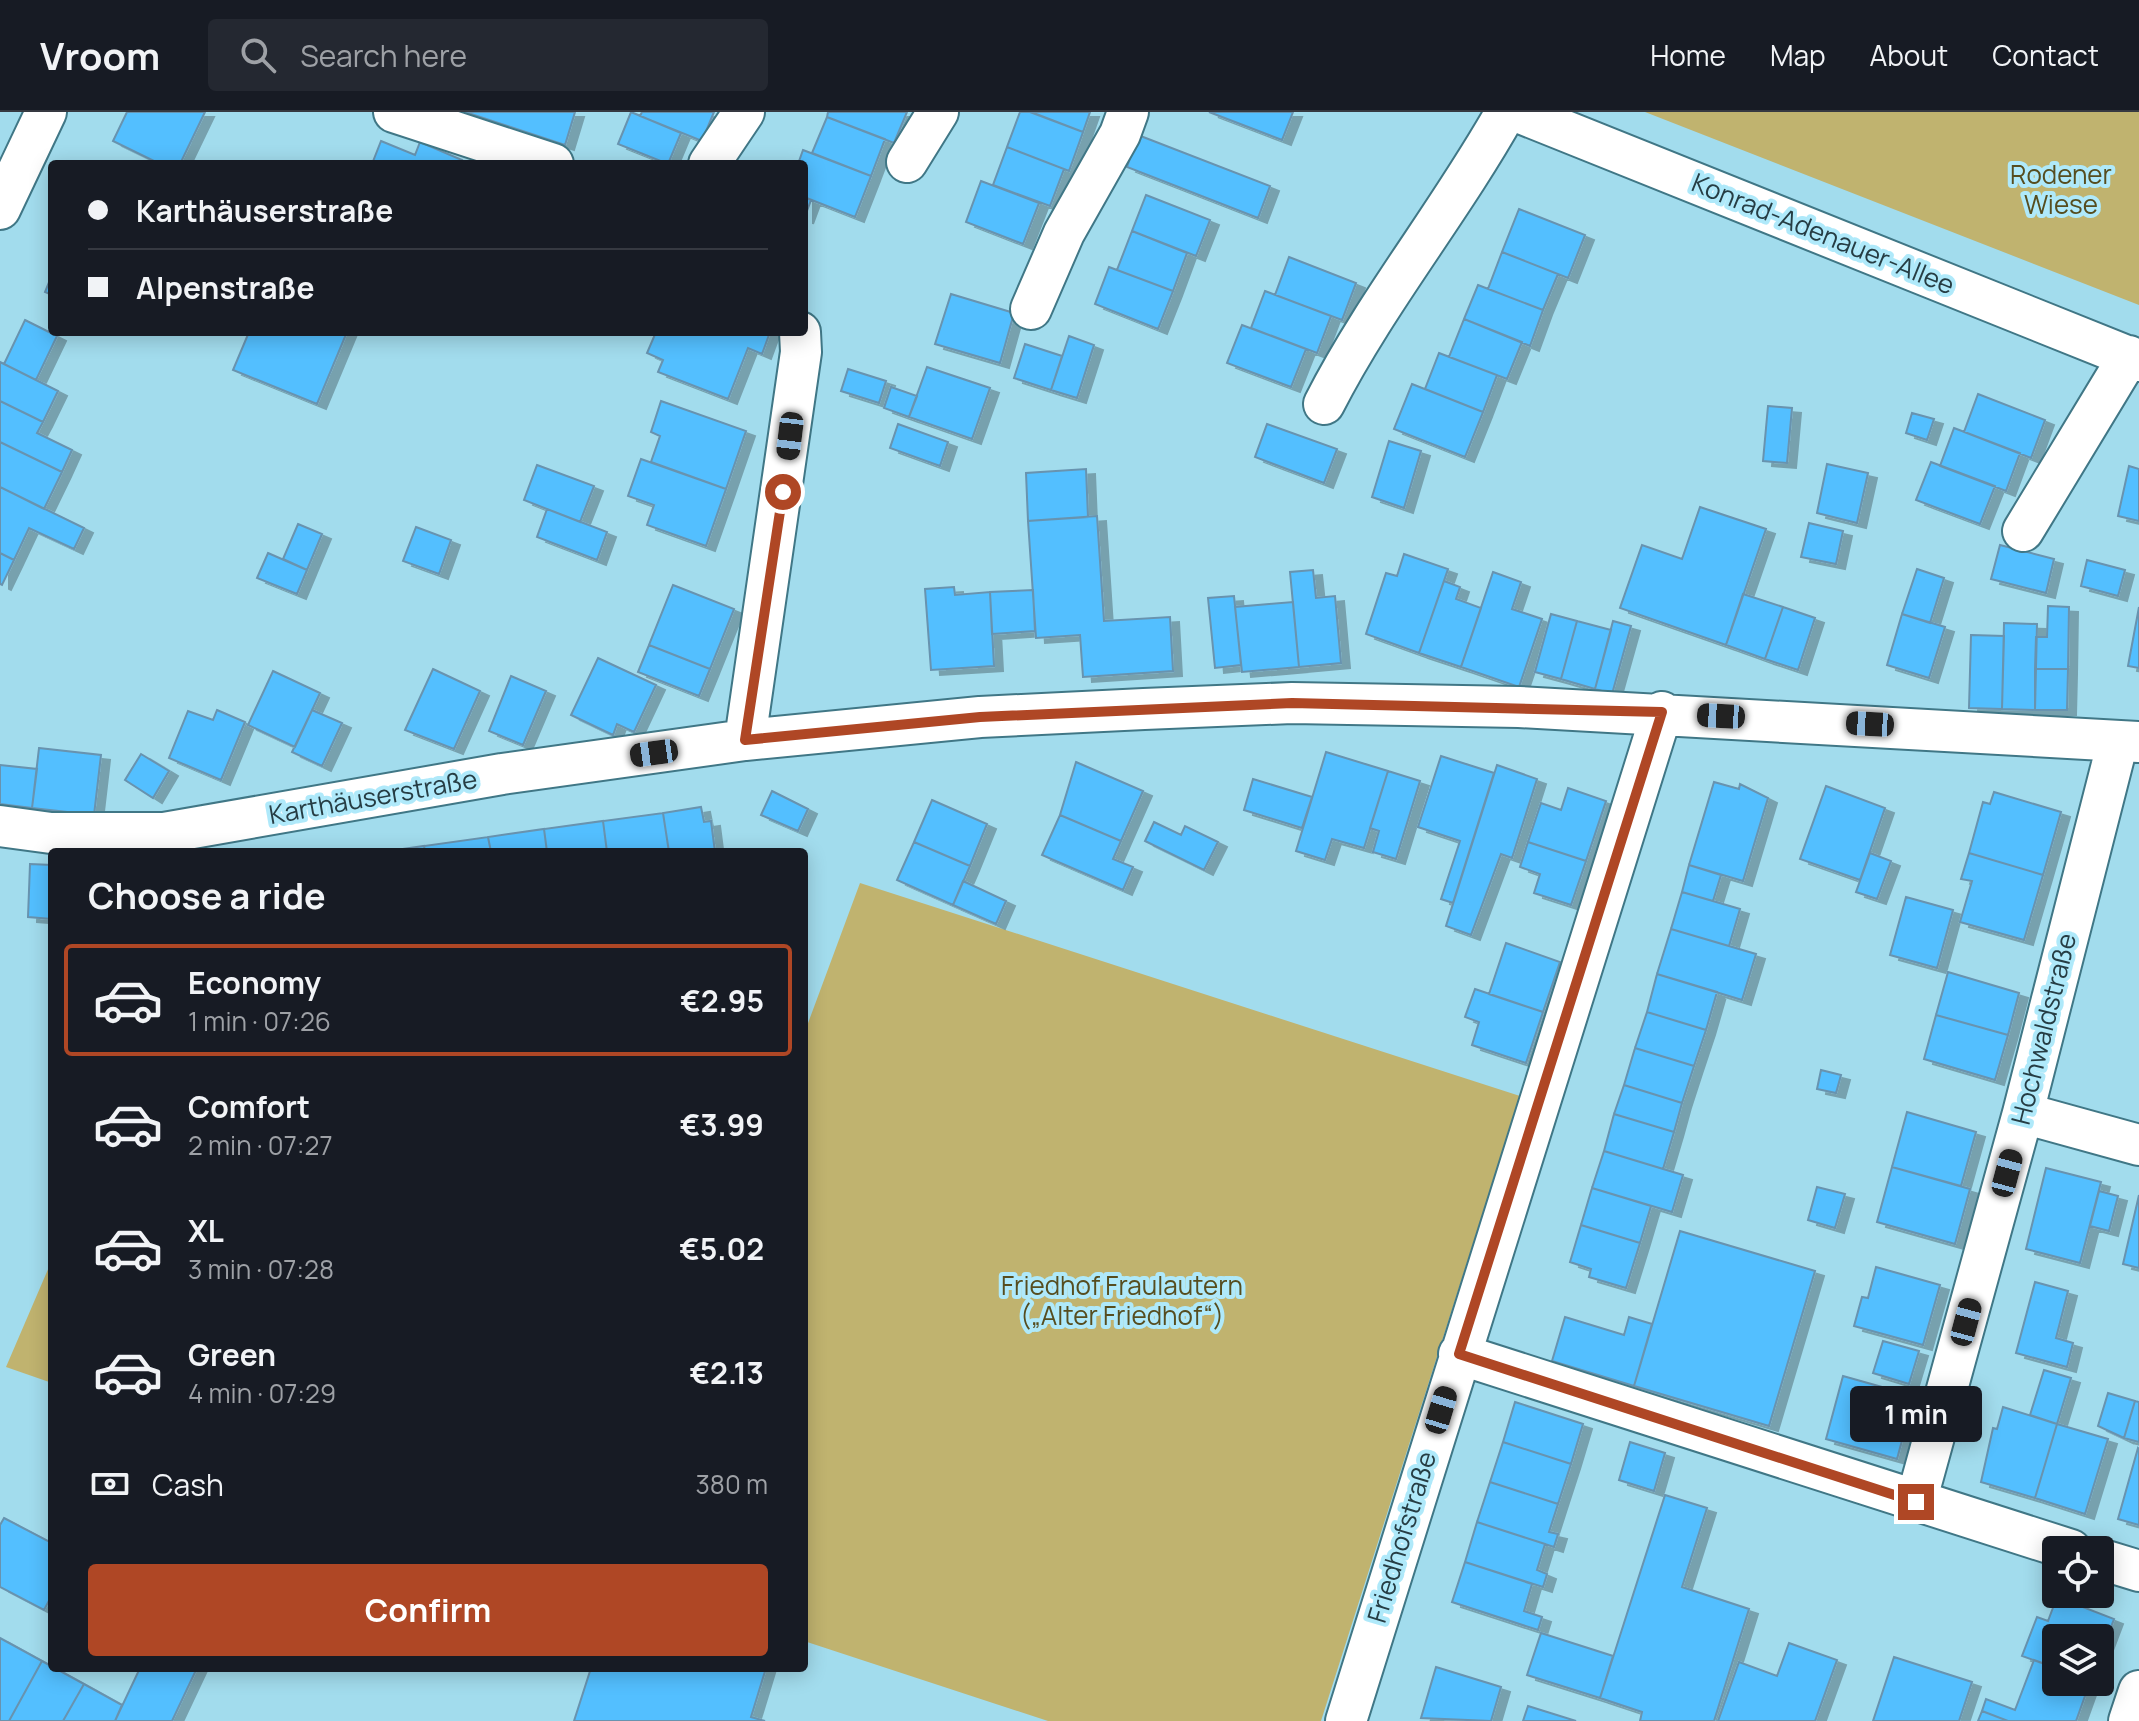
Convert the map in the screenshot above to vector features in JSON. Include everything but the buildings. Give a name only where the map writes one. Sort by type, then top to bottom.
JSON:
[{"type":"street","points":[[0,209],[46,112]]},
{"type":"street","points":[[394,112],[541,160]]},
{"type":"street","points":[[712,160],[744,112]]},
{"type":"street","points":[[907,162],[938,112]]},
{"type":"street","points":[[1031,309],[1064,233],[1120,134],[1128,112]]},
{"type":"street","points":[[1324,404],[1349,355],[1475,167],[1506,112]]},
{"type":"street","name":"Konrad-Adenauer-Allee","points":[[1518,112],[2134,358],[2023,531]]},
{"type":"street","points":[[745,740],[783,492],[801,352],[800,336]]},
{"type":"street","name":"Karthäuserstraße","points":[[0,826],[51,833],[164,833],[502,774],[745,740],[980,717],[1292,703],[1662,712],[2128,742]]},
{"type":"street","name":"Friedhofstraße","points":[[1346,1721],[1662,712]]},
{"type":"street","name":"Hochwaldstraße","points":[[1916,1502],[2128,742]]},
{"type":"street","points":[[2023,1113],[2139,1145]]},
{"type":"street","points":[[1459,1354],[2042,1541]]},
{"type":"street","points":[[2114,1563],[2139,1571]]},
{"type":"street","points":[[2129,1721],[2139,1691]]},
{"type":"green space","name":"Rodener Wiese","points":[[1645,112],[2139,112],[2139,305]]},
{"type":"green space","name":"Friedhof Fraulautern („Alter Friedhof“)","points":[[860,883],[1520,1096],[1321,1721],[1048,1721],[808,1642],[808,1023]]},
{"type":"green space","points":[[48,1269],[48,1382],[6,1367]]},
{"type":"route","points":[[783,492],[745,740],[980,717],[1292,703],[1662,712],[1459,1354],[1916,1502]]}]
